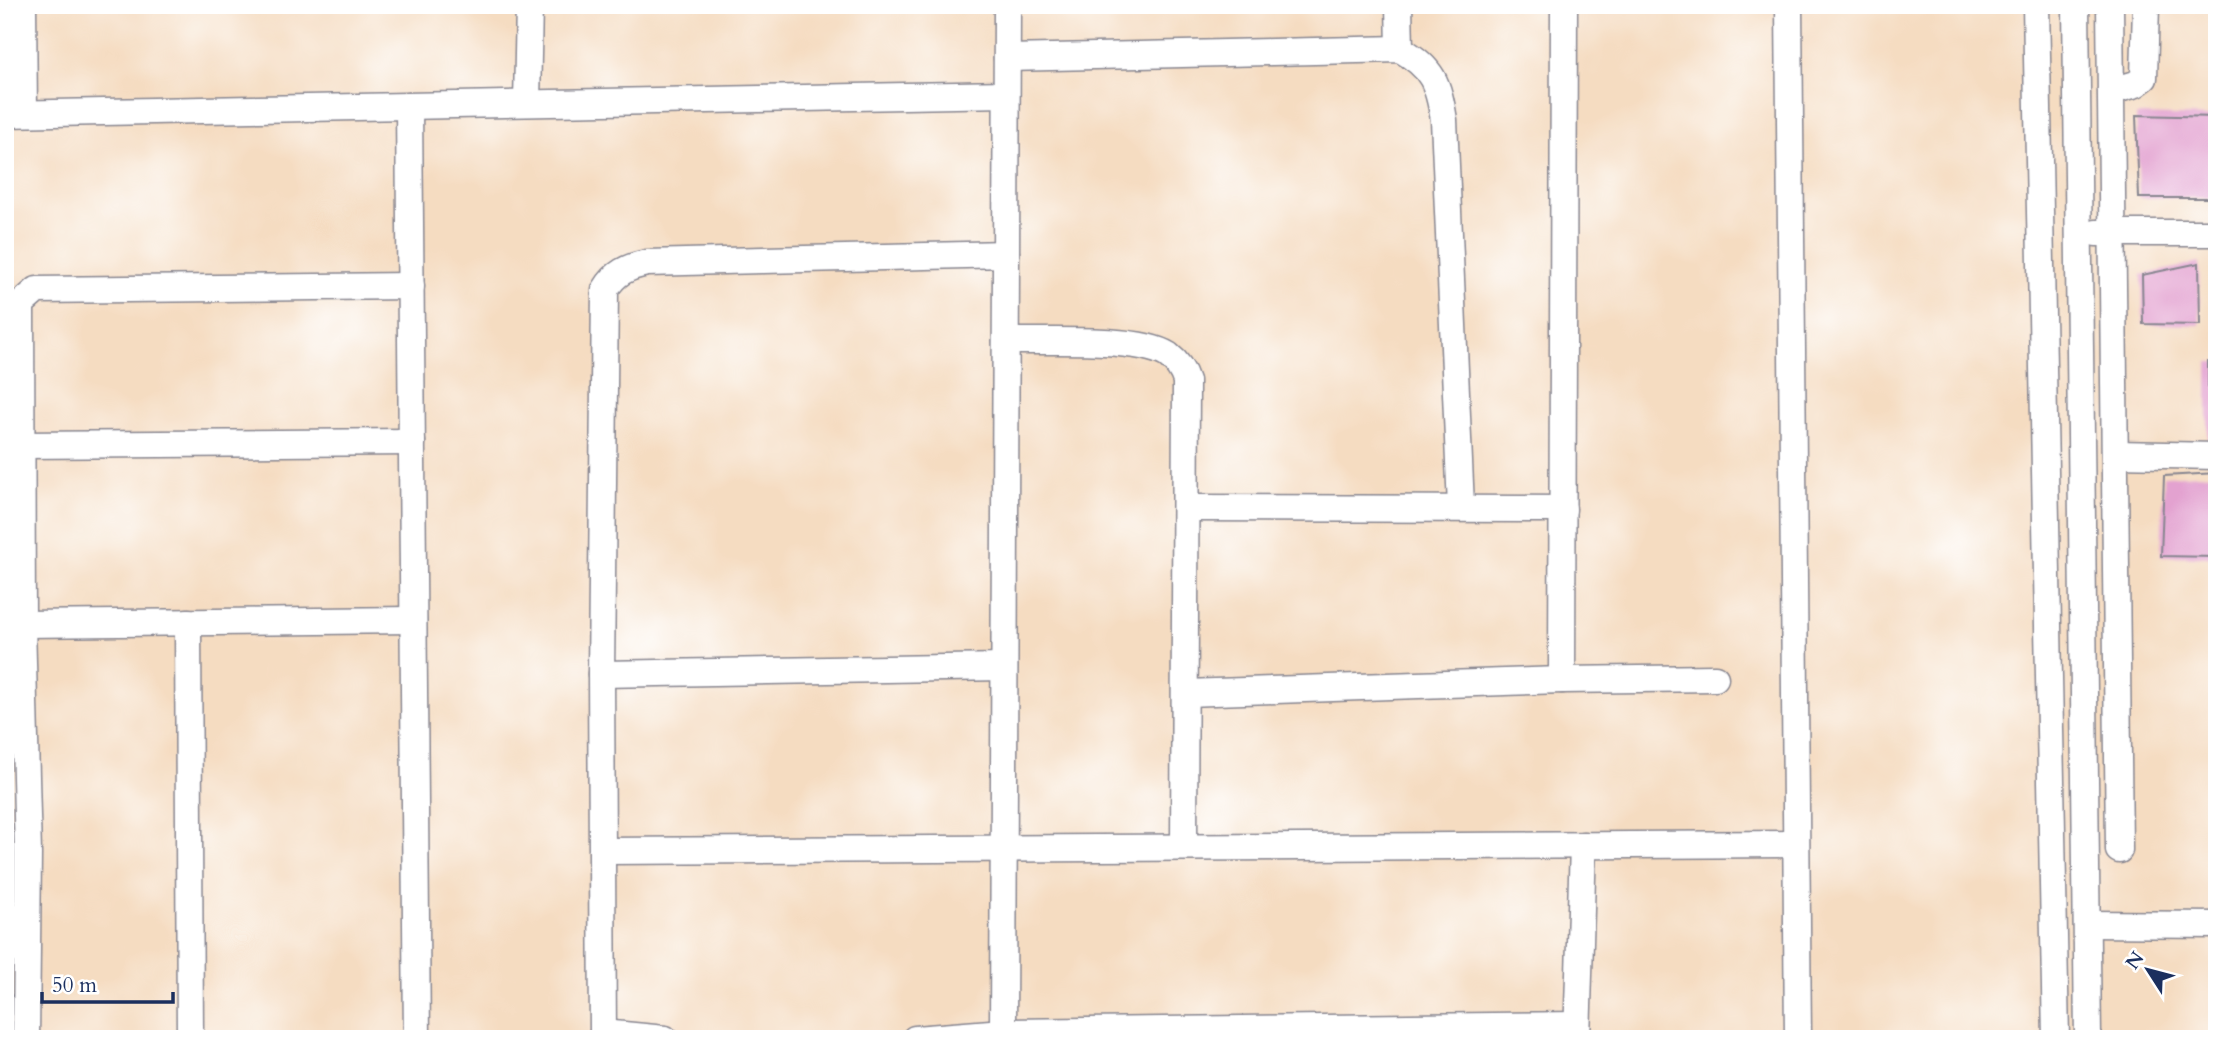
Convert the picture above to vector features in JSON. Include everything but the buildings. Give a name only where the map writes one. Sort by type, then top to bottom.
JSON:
[{"type":"street","points":[[23,5],[15,114],[1006,94]]},
{"type":"street","points":[[527,103],[529,5]]},
{"type":"street","points":[[1003,1032],[1007,5]]},
{"type":"street","points":[[1399,5],[1400,49]]},
{"type":"street","points":[[1562,680],[1564,5]]},
{"type":"street","points":[[1789,5],[1794,844],[1798,1039]]},
{"type":"street","points":[[2036,5],[2056,1039]]},
{"type":"street","points":[[2076,5],[2088,1039]]},
{"type":"street","points":[[2110,5],[2116,454],[2123,619],[2119,850]]},
{"type":"street","points":[[2112,91],[2136,84],[2144,78],[2146,5]]},
{"type":"street","points":[[1007,58],[1400,49],[1424,63],[1439,89],[1444,120],[1461,507]]},
{"type":"street","points":[[409,106],[417,1039]]},
{"type":"street","points":[[2114,243],[2217,233]]},
{"type":"street","points":[[2079,242],[2217,249]]},
{"type":"street","points":[[665,1039],[603,1036],[601,674],[605,290],[613,277],[629,267],[647,263],[1006,254]]},
{"type":"street","points":[[26,1039],[28,853],[22,624],[20,311],[25,298],[37,290],[411,286]]},
{"type":"street","points":[[1006,341],[1135,345],[1159,351],[1174,360],[1184,374],[1188,389],[1184,847]]},
{"type":"street","points":[[21,445],[412,442]]},
{"type":"street","points":[[2116,454],[2217,456]]},
{"type":"street","points":[[1187,508],[1563,509]]},
{"type":"street","points":[[22,624],[414,620]]},
{"type":"street","points":[[188,622],[190,1039]]},
{"type":"street","points":[[601,674],[1004,667]]},
{"type":"street","points":[[1186,693],[1562,680],[1715,678]]},
{"type":"street","points":[[603,851],[1794,844]]},
{"type":"street","points":[[915,1039],[1003,1032],[1051,1035],[1577,1032],[1583,845]]},
{"type":"street","points":[[2087,924],[2217,925]]}]
